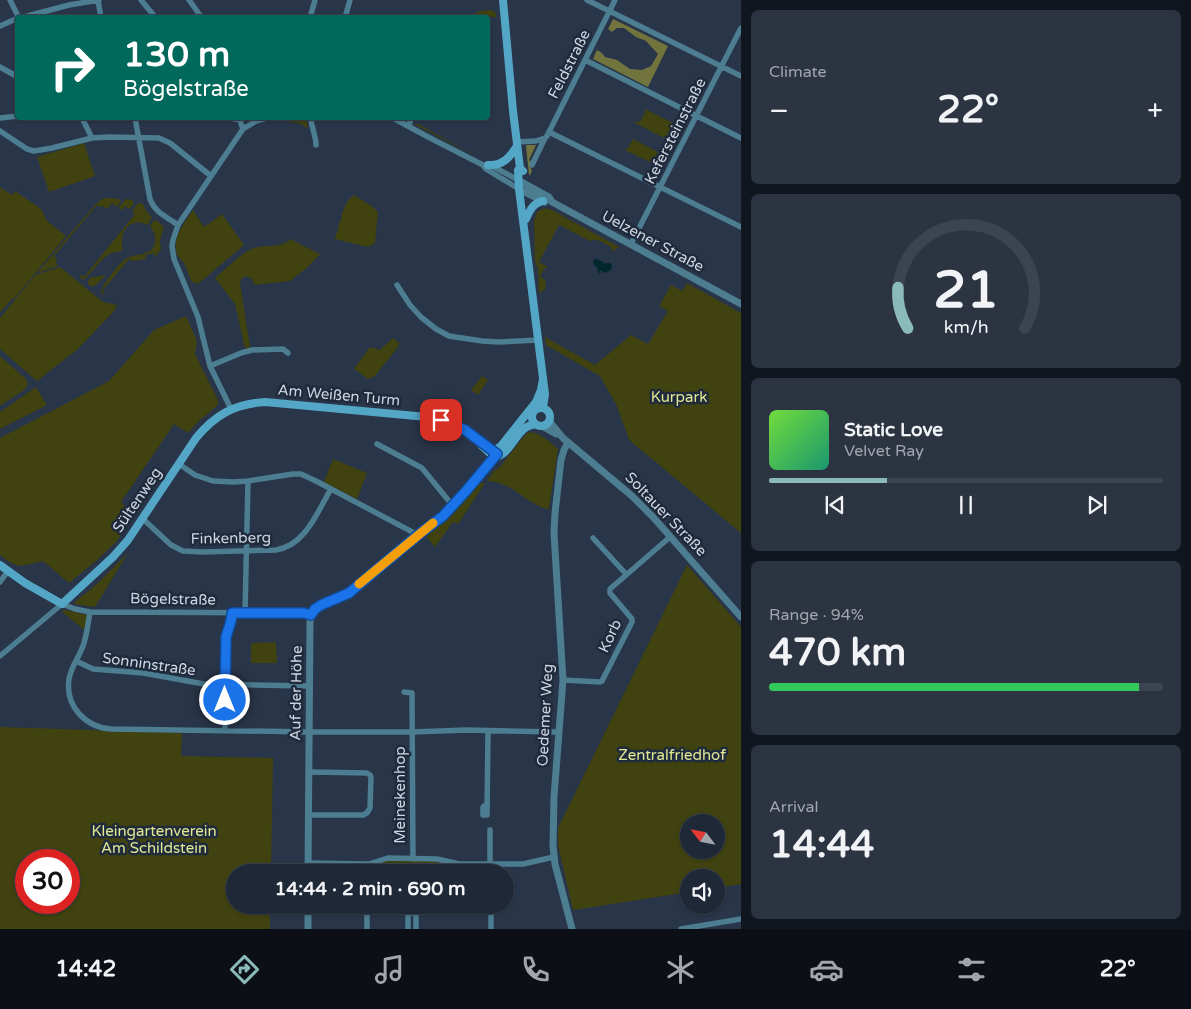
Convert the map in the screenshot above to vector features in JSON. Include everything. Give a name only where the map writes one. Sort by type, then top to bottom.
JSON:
[{"type":"main road","points":[[503,0],[512,111],[521,186]]},
{"type":"main road","points":[[486,165],[503,162],[510,157],[517,144]]},
{"type":"main road","name":"Soltauer Straße","points":[[521,186],[526,219],[524,230]]},
{"type":"main road","name":"Soltauer Straße","points":[[521,186],[523,226],[545,394],[543,408],[547,410],[550,417],[540,422]]},
{"type":"main road","points":[[526,219],[532,206],[543,202]]},
{"type":"main road","points":[[540,422],[524,429],[502,455],[495,453],[536,402],[543,379]]},
{"type":"main road","name":"Am Weißen Turm","points":[[232,409],[244,404],[264,402],[427,417],[449,422],[471,434],[488,453],[495,453]]},
{"type":"main road","points":[[540,422],[532,414],[535,410],[543,408]]},
{"type":"main road","name":"Sültenweg","points":[[62,604],[113,558],[128,540],[203,429],[215,418],[232,409]]},
{"type":"main road","points":[[514,431],[540,422]]},
{"type":"main road","points":[[0,565],[25,583],[62,604]]},
{"type":"street","points":[[10,0],[18,15]]},
{"type":"street","points":[[28,15],[68,2],[99,0],[101,15]]},
{"type":"street","points":[[141,0],[154,15]]},
{"type":"street","points":[[189,0],[200,15]]},
{"type":"street","points":[[311,15],[315,0]]},
{"type":"street","points":[[346,15],[350,0]]},
{"type":"street","points":[[587,0],[741,76]]},
{"type":"street","name":"Feldstraße","points":[[532,165],[615,0]]},
{"type":"street","points":[[0,26],[15,20]]},
{"type":"street","name":"Kefersteinstraße","points":[[632,242],[741,28]]},
{"type":"street","points":[[585,60],[741,138]]},
{"type":"street","points":[[0,67],[15,75]]},
{"type":"street","points":[[0,118],[15,116]]},
{"type":"street","points":[[83,120],[92,138]]},
{"type":"street","points":[[135,120],[153,207],[178,225]]},
{"type":"street","points":[[239,120],[243,129]]},
{"type":"street","points":[[232,409],[210,366],[198,317],[174,259],[172,246],[178,225],[243,129],[256,120]]},
{"type":"street","points":[[311,120],[316,145]]},
{"type":"street","points":[[397,120],[463,156],[486,165],[521,186]]},
{"type":"street","points":[[408,126],[411,120]]},
{"type":"street","points":[[0,131],[27,149],[34,151],[92,138],[159,138],[170,143],[211,176]]},
{"type":"street","points":[[549,132],[741,227]]},
{"type":"street","points":[[517,144],[545,138]]},
{"type":"street","name":"Uelzener Straße","points":[[521,186],[543,202],[552,202]]},
{"type":"street","name":"Uelzener Straße","points":[[521,186],[549,198],[552,202],[632,242],[741,304]]},
{"type":"street","points":[[397,285],[410,305],[421,317],[436,329],[449,336],[488,341],[538,340]]},
{"type":"street","points":[[210,366],[252,350],[283,349],[288,353]]},
{"type":"street","name":"Soltauer Straße","points":[[540,422],[606,472],[632,496],[741,617]]},
{"type":"street","name":"Oedemer Weg","points":[[565,440],[561,460],[554,533],[563,680],[558,732],[552,846],[572,929]]},
{"type":"street","points":[[377,444],[422,468],[453,506]]},
{"type":"street","points":[[311,615],[321,605],[349,593],[443,516],[495,453]]},
{"type":"street","points":[[179,464],[204,479],[224,482],[248,481],[293,474],[308,477],[418,535]]},
{"type":"street","points":[[245,613],[248,481]]},
{"type":"street","name":"Finkenberg","points":[[142,518],[171,545],[184,551],[276,550],[286,548],[300,539],[331,489]]},
{"type":"street","name":"Korb","points":[[563,680],[602,681],[632,622],[632,619],[610,593],[610,590],[670,536]]},
{"type":"street","points":[[593,538],[626,574]]},
{"type":"street","points":[[0,582],[8,571]]},
{"type":"street","points":[[0,656],[62,604]]},
{"type":"street","name":"Bögelstraße","points":[[62,604],[90,612],[304,613],[311,615]]},
{"type":"street","points":[[90,612],[86,635],[70,677],[68,688],[70,699],[79,714],[88,722],[105,728],[309,732],[558,732]]},
{"type":"street","points":[[225,730],[226,637],[232,613]]},
{"type":"street","name":"Auf der Höhe","points":[[308,863],[311,615]]},
{"type":"street","name":"Sonninstraße","points":[[76,661],[93,669],[143,672],[197,683],[310,686]]},
{"type":"street","name":"Meinekenhop","points":[[404,692],[412,693],[413,859]]},
{"type":"street","points":[[487,804],[488,731]]},
{"type":"street","points":[[308,815],[363,815],[367,813],[370,808],[371,777],[367,773],[309,772]]},
{"type":"street","points":[[490,830],[490,864]]},
{"type":"street","points":[[514,864],[523,864],[554,857]]},
{"type":"street","points":[[308,863],[369,864],[388,858],[437,859],[459,864]]},
{"type":"street","points":[[308,914],[308,929]]},
{"type":"street","points":[[367,914],[368,929]]},
{"type":"street","points":[[408,914],[408,929]]},
{"type":"street","points":[[416,914],[416,929]]},
{"type":"street","points":[[491,914],[491,929]]},
{"type":"street","points":[[681,929],[741,919]]},
{"type":"green space","points":[[491,10],[495,12],[497,17],[472,15],[480,11]]},
{"type":"green space","points":[[613,19],[668,46],[648,87],[593,59],[597,50],[605,57],[617,60],[630,69],[642,70],[651,66],[658,54],[646,41],[636,37],[624,28],[617,28],[612,32],[608,29]]},
{"type":"green space","points":[[645,109],[677,125],[676,127],[672,126],[667,136],[673,139],[672,142],[635,123],[637,121],[640,122]]},
{"type":"green space","points":[[306,120],[308,129],[301,124],[285,121]]},
{"type":"green space","points":[[414,124],[418,124],[477,157]]},
{"type":"green space","points":[[633,139],[658,152],[652,163],[625,150]]},
{"type":"green space","points":[[84,143],[95,176],[49,192],[37,157]]},
{"type":"green space","points":[[536,145],[529,160],[532,162],[530,175],[526,146]]},
{"type":"green space","points":[[0,187],[12,195],[15,191],[41,209],[47,221],[66,236],[14,299],[0,313]]},
{"type":"green space","points":[[354,195],[378,212],[375,243],[368,247],[335,239],[343,210]]},
{"type":"green space","points":[[115,198],[121,201],[117,207],[112,203],[107,209],[97,205],[54,256],[57,259],[56,263],[58,266],[37,273],[96,204],[102,199]]},
{"type":"green space","points":[[126,199],[132,200],[134,203],[130,209],[125,206],[122,210],[118,208]]},
{"type":"green space","points":[[138,203],[143,204],[146,211],[152,217],[148,225],[137,222],[127,227],[122,236],[122,251],[107,256],[83,280],[80,277],[81,274],[84,277],[135,214],[132,211]]},
{"type":"green space","points":[[545,208],[619,247],[613,251],[611,250],[612,248],[601,241],[590,241],[559,225],[539,262],[548,267],[544,269],[540,276],[546,281],[545,290],[539,293],[538,269],[535,261],[534,221],[537,212]]},
{"type":"green space","points":[[193,210],[204,227],[222,214],[244,245],[198,284],[192,282],[176,248],[177,237]]},
{"type":"green space","points":[[154,220],[164,227],[160,241],[161,249],[155,257],[154,253],[145,255],[146,259],[132,261],[129,259],[102,291],[105,293],[102,295],[101,291],[105,284],[121,262],[147,252],[154,246],[155,237],[150,226]]},
{"type":"green space","points":[[290,239],[320,254],[308,267],[290,281],[254,285],[252,279],[246,276],[241,279],[250,348],[245,348],[235,304],[215,278],[249,250],[281,244]]},
{"type":"green space","points":[[60,267],[103,302],[117,305],[115,310],[78,349],[37,381],[0,349],[0,318],[35,275]]},
{"type":"green space","points":[[106,275],[92,287],[88,284],[90,278]]},
{"type":"green space","name":"Kurpark","points":[[687,283],[741,313],[741,533],[629,440],[617,406],[600,376],[546,345],[545,337],[595,365],[631,335],[648,344],[668,311],[659,306],[671,285],[682,291]]},
{"type":"green space","points":[[186,316],[197,341],[195,354],[218,400],[218,405],[188,433],[174,424],[121,502],[134,516],[116,542],[69,583],[43,561],[20,566],[0,555],[0,438],[109,381],[154,330]]},
{"type":"green space","points":[[393,338],[399,343],[398,347],[374,377],[368,379],[354,369],[370,347],[380,350]]},
{"type":"green space","points":[[0,356],[26,379],[28,385],[24,390],[0,406]]},
{"type":"green space","points":[[482,376],[488,380],[478,395],[471,390]]},
{"type":"green space","points":[[36,387],[47,405],[0,429],[0,412]]},
{"type":"green space","points":[[530,432],[542,436],[558,449],[549,508],[547,509],[532,503],[504,485],[487,481],[526,434]]},
{"type":"green space","points":[[333,459],[367,473],[357,499],[324,482]]},
{"type":"green space","points":[[475,483],[485,483],[458,524],[453,522],[435,547],[425,535],[445,518]]},
{"type":"green space","points":[[128,553],[95,607],[74,604],[97,584]]},
{"type":"green space","name":"Zentralfriedhof","points":[[687,565],[741,627],[741,884],[725,887],[725,869],[680,869],[680,893],[573,910],[558,845],[558,828]]},
{"type":"green space","points":[[66,610],[86,615],[86,628],[82,628],[61,611]]},
{"type":"green space","points":[[276,642],[277,663],[251,663],[251,643]]},
{"type":"green space","name":"Kleingartenverein Am Schildstein","points":[[0,727],[182,733],[181,756],[273,758],[271,864],[226,864],[226,914],[270,914],[270,929],[0,929]]},
{"type":"green space","points":[[389,860],[437,860],[454,864],[373,864]]},
{"type":"shaded area","points":[[597,259],[604,263],[610,263],[612,265],[611,270],[605,273],[600,270],[599,275],[598,269],[593,263]]},
{"type":"slow traffic","points":[[359,584],[433,523]]},
{"type":"route","points":[[225,700],[226,637],[232,613],[304,613],[311,615],[321,605],[349,593],[447,512],[497,454],[465,430],[441,420]]}]
